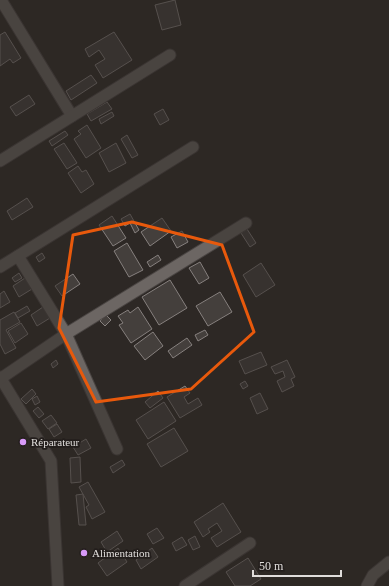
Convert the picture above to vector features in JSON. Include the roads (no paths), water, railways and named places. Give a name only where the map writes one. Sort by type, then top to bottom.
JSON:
[{"type":"street","points":[[1,0],[72,116]]},
{"type":"street","points":[[0,161],[170,55]]},
{"type":"street","points":[[0,267],[193,148]]},
{"type":"street","points":[[58,586],[50,461],[0,378],[66,334],[246,223]]},
{"type":"street","points":[[18,256],[66,334],[117,449]]},
{"type":"street","points":[[185,586],[250,543]]},
{"type":"street","points":[[368,586],[373,576],[389,562]]},
{"type":"place","name":"Réparateur","points":[[23,442]]},
{"type":"place","name":"Alimentation","points":[[84,553]]}]
